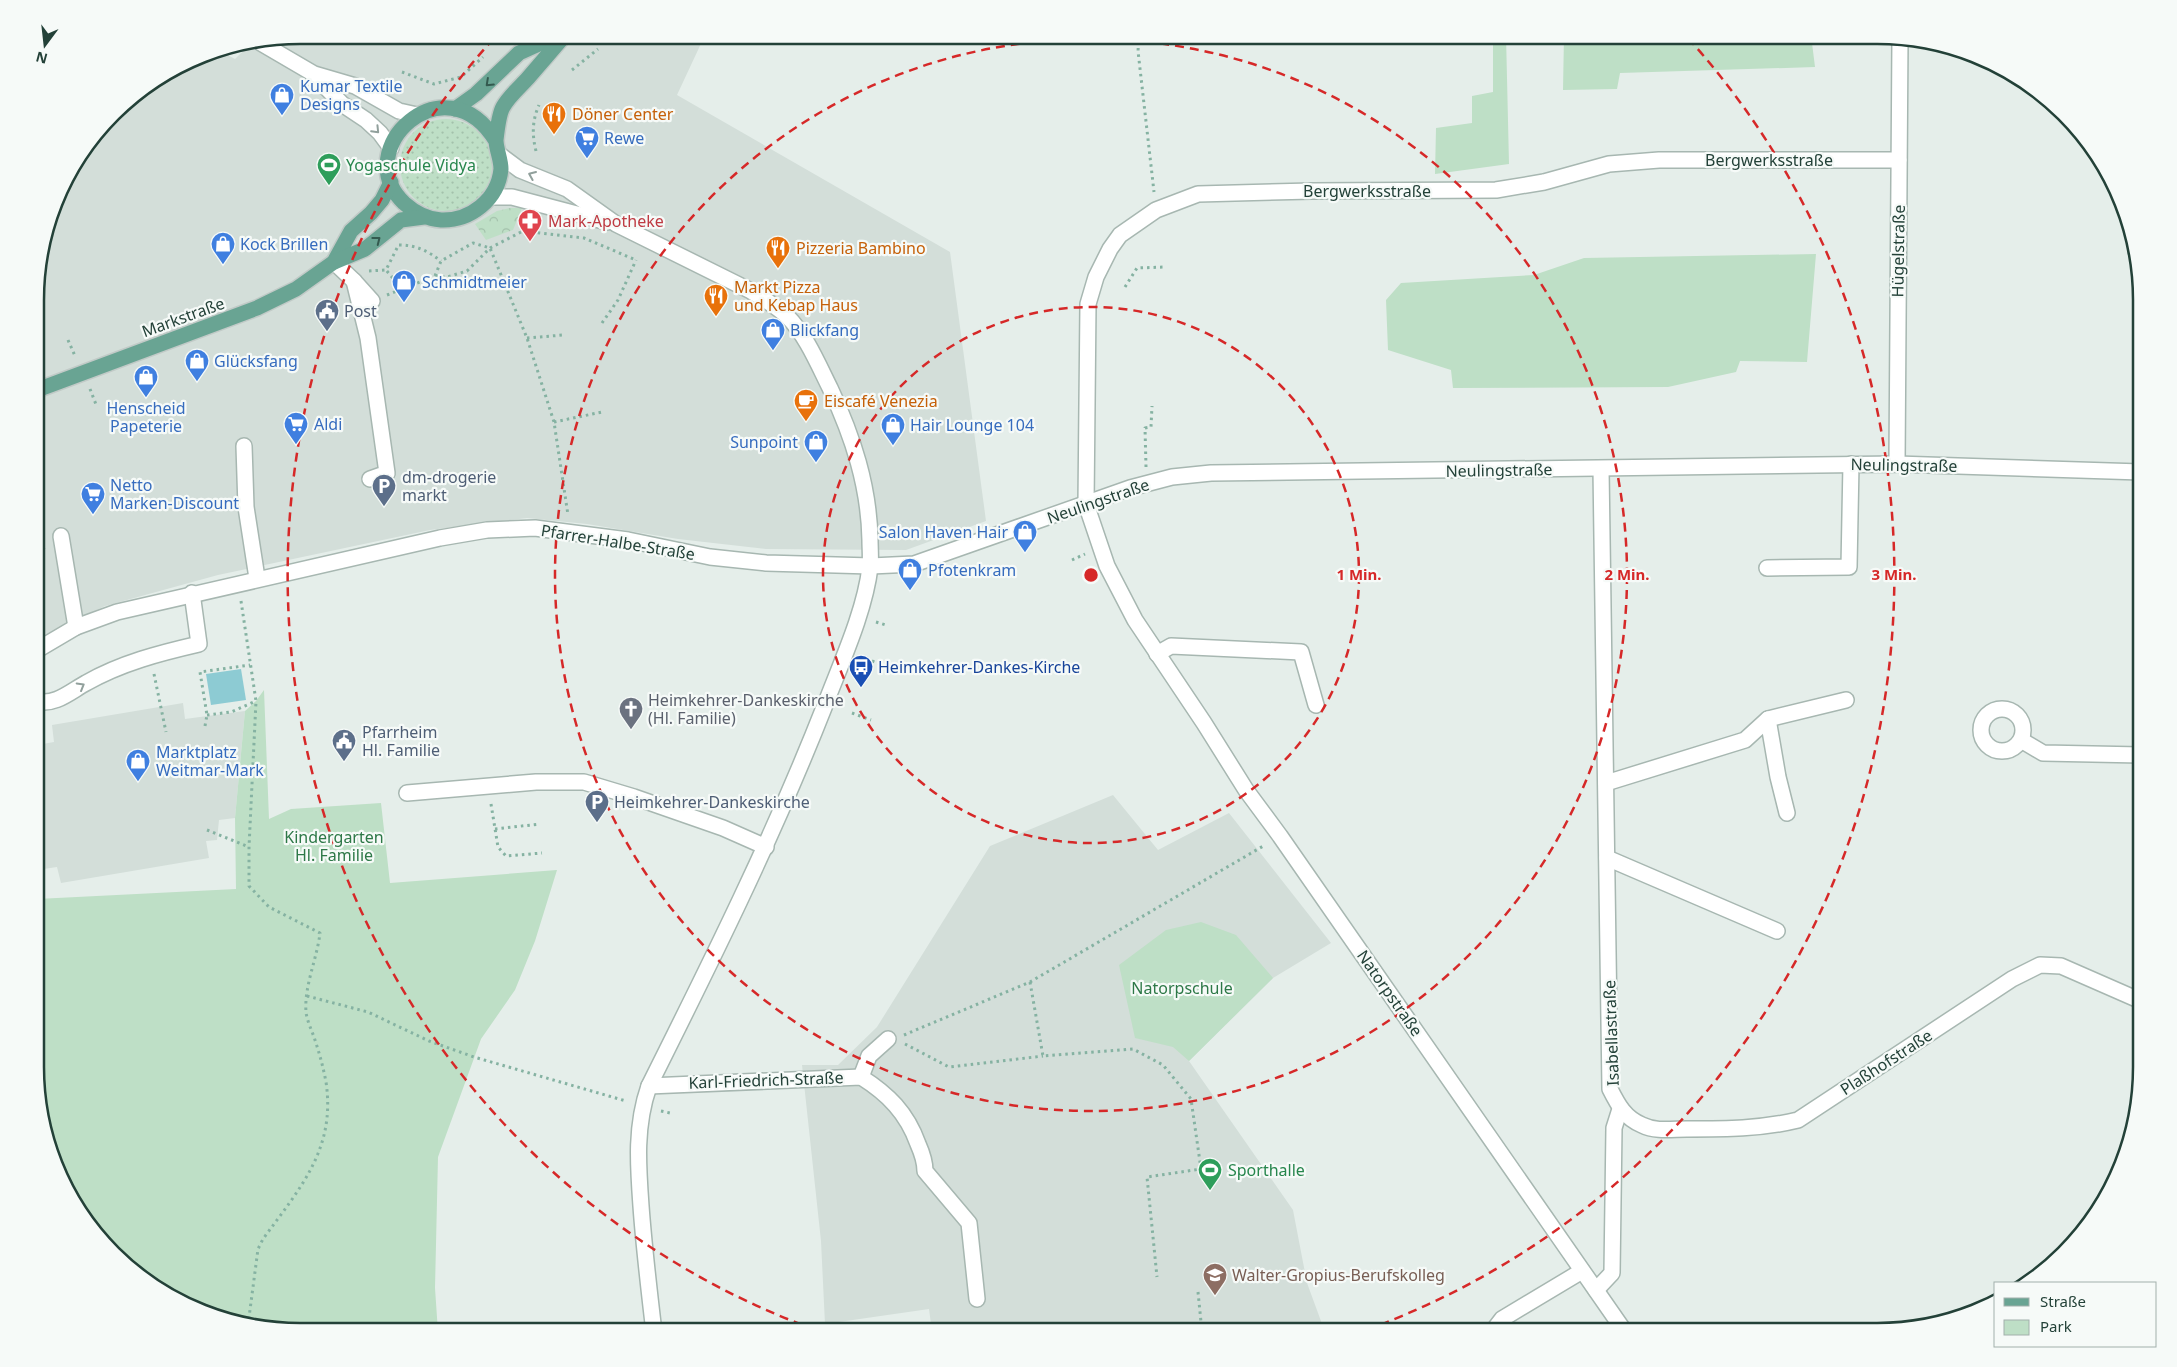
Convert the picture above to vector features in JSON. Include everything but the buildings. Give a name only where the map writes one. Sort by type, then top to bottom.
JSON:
[{"type":"main road","points":[[455,109],[476,94],[519,53],[539,44]]},
{"type":"main road","points":[[498,148],[488,128],[478,118],[455,109],[436,108],[417,115],[398,131],[388,158],[391,182],[400,199],[411,210],[424,217],[439,220],[460,218],[480,208],[490,197],[497,184],[501,170],[498,148],[502,108],[557,44]]},
{"type":"main road","name":"Markstraße","points":[[334,262],[351,230],[371,214],[382,200],[391,182]]},
{"type":"main road","name":"Markstraße","points":[[44,387],[257,308],[296,289],[334,262],[365,249],[401,220],[424,217]]},
{"type":"street","name":"Hügelstraße","points":[[1897,464],[1900,45]]},
{"type":"street","points":[[266,46],[314,74],[355,86],[399,111],[417,115]]},
{"type":"street","points":[[314,74],[342,104],[366,120],[380,133],[391,148]]},
{"type":"street","points":[[498,148],[520,170],[567,189],[616,224],[769,302],[792,322],[821,369],[846,422],[867,497],[870,566],[858,617],[834,682],[804,759],[766,847],[649,1086],[642,1106],[639,1124],[638,1163],[653,1323]]},
{"type":"street","name":"Bergwerksstraße","points":[[1086,504],[1088,304],[1090,294],[1096,277],[1115,242],[1130,227],[1156,210],[1194,195],[1214,193],[1496,190],[1544,182],[1609,164],[1659,160],[1899,160]]},
{"type":"street","points":[[490,197],[512,197],[616,224]]},
{"type":"street","points":[[334,262],[372,301]]},
{"type":"street","points":[[354,281],[368,338],[387,473],[370,479]]},
{"type":"street","points":[[244,446],[246,507],[257,578]]},
{"type":"street","points":[[1767,568],[1849,567],[1851,464]]},
{"type":"street","name":"Neulingstraße","points":[[870,566],[914,564],[1146,484],[1172,477],[1210,473],[1851,464],[2133,472]]},
{"type":"street","name":"Isabellastraße","points":[[1596,1290],[1612,1273],[1614,1128],[1620,1109],[1610,1089],[1601,468]]},
{"type":"street","name":"Natorpstraße","points":[[1086,504],[1107,566],[1135,620],[1157,654],[1204,723],[1246,790],[1619,1323]]},
{"type":"street","name":"Pfarrer-Halbe-Straße","points":[[44,646],[76,627],[117,612],[257,578],[440,538],[478,532],[535,528],[628,540],[710,557],[766,563],[870,566]]},
{"type":"street","points":[[61,536],[76,627]]},
{"type":"street","points":[[44,703],[62,697],[87,682],[150,656],[199,644],[192,593]]},
{"type":"street","points":[[1157,654],[1170,646],[1301,652],[1316,705]]},
{"type":"street","points":[[1606,783],[1745,740],[1768,719],[1846,700]]},
{"type":"street","points":[[1768,719],[1778,777],[1787,813]]},
{"type":"street","points":[[2021,740],[2043,753],[2133,755]]},
{"type":"street","points":[[407,793],[536,782],[584,782],[723,828],[766,847]]},
{"type":"street","points":[[1607,858],[1777,931]]},
{"type":"street","name":"Plaßhofstraße","points":[[1620,1109],[1631,1119],[1655,1129],[1739,1130],[1773,1126],[1798,1120],[2012,978],[2040,965],[2062,966],[2133,998]]},
{"type":"street","points":[[860,1077],[869,1056],[891,1038]]},
{"type":"street","name":"Karl-Friedrich-Straße","points":[[649,1086],[860,1077],[880,1089],[904,1114],[916,1137],[925,1162],[925,1170],[969,1224],[978,1299]]},
{"type":"street","points":[[1498,1323],[1502,1318],[1582,1271]]},
{"type":"path","points":[[1138,44],[1156,210]]},
{"type":"path","points":[[572,70],[598,49]]},
{"type":"path","points":[[402,72],[434,84],[461,77],[483,57]]},
{"type":"path","points":[[536,151],[533,140],[533,118],[539,105]]},
{"type":"path","points":[[372,301],[435,276],[447,277],[468,271],[490,248],[523,231],[584,238],[636,260]]},
{"type":"path","points":[[388,232],[398,246]]},
{"type":"path","points":[[602,324],[618,300],[647,239]]},
{"type":"path","points":[[435,276],[441,261],[473,243],[490,248]]},
{"type":"path","points":[[398,246],[408,245],[428,251],[441,261]]},
{"type":"path","points":[[398,246],[386,270],[402,288],[406,297]]},
{"type":"path","points":[[490,248],[527,338],[554,422],[568,514],[568,531]]},
{"type":"path","points":[[1125,287],[1137,268],[1164,267]]},
{"type":"path","points":[[527,338],[563,335]]},
{"type":"path","points":[[1146,484],[1145,428],[1151,427],[1152,406]]},
{"type":"path","points":[[554,422],[602,412]]},
{"type":"path","points":[[236,583],[256,701],[249,886],[269,907],[320,934],[307,996],[306,1014],[320,1055],[326,1082],[328,1108],[326,1130],[314,1163],[262,1238],[258,1249],[249,1318]]},
{"type":"path","points":[[150,656],[166,732]]},
{"type":"path","points":[[872,661],[886,666]]},
{"type":"path","points":[[205,726],[206,715],[200,672],[250,665]]},
{"type":"path","points":[[206,715],[231,712],[256,701]]},
{"type":"path","points":[[852,713],[871,720]]},
{"type":"path","points":[[489,786],[498,847],[506,856],[542,853]]},
{"type":"path","points":[[495,829],[540,824]]},
{"type":"path","points":[[207,830],[249,847]]},
{"type":"path","points":[[891,1038],[1030,982],[1280,836]]},
{"type":"path","points":[[1030,982],[1043,1056]]},
{"type":"path","points":[[307,996],[368,1012],[429,1041],[474,1057],[615,1098]]},
{"type":"path","points":[[891,1038],[949,1066],[1133,1049],[1163,1065],[1191,1100],[1201,1169],[1146,1177],[1157,1277]]},
{"type":"path","points":[[1198,1292],[1201,1323]]},
{"type":"shaded area","points":[[283,44],[701,44],[677,95],[950,252],[986,521],[906,550],[766,549],[678,539],[587,524],[527,518],[430,530],[218,575],[105,606],[44,636],[44,283],[52,233],[57,217],[70,186],[87,157],[107,131],[131,107],[157,87],[186,70],[226,54],[235,59],[244,50]]},
{"type":"shaded area","name":"Marktplatz Weitmar-Mark","points":[[183,703],[185,719],[245,711],[235,818],[219,820],[217,840],[206,841],[209,858],[61,883],[57,867],[44,869],[44,744],[54,742],[52,725]]},
{"type":"shaded area","name":"Natorpschule","points":[[1113,795],[1158,850],[1229,813],[1331,943],[1273,978],[1189,1061],[1293,1210],[1307,1283],[1322,1323],[931,1323],[929,1309],[825,1323],[821,1241],[802,1065],[838,1065],[877,1027],[990,846]]},
{"type":"green space","points":[[1493,44],[1506,44],[1509,164],[1435,174],[1436,128],[1472,123],[1472,96],[1493,92]]},
{"type":"green space","points":[[1564,44],[1812,44],[1815,67],[1620,73],[1617,89],[1563,90]]},
{"type":"green space","points":[[446,119],[464,123],[478,133],[488,147],[492,165],[488,183],[478,197],[464,207],[446,211],[428,207],[414,197],[404,183],[400,165],[404,147],[414,133],[428,123]]},
{"type":"green space","points":[[522,208],[513,230],[486,240],[475,224],[497,211]]},
{"type":"green space","points":[[1816,254],[1807,362],[1740,361],[1736,372],[1668,387],[1453,388],[1451,370],[1388,350],[1386,300],[1401,283],[1534,275],[1584,258]]},
{"type":"green space","name":"Kindergarten Hl. Familie","points":[[264,690],[269,819],[291,809],[381,803],[390,883],[557,870],[535,941],[515,990],[481,1039],[438,1157],[435,1288],[437,1323],[283,1323],[233,1315],[186,1297],[157,1280],[131,1260],[107,1236],[87,1210],[70,1181],[52,1134],[44,1084],[44,899],[236,889],[235,818],[245,711]]},
{"type":"green space","name":"Natorpschule","points":[[1201,922],[1236,935],[1273,978],[1189,1061],[1173,1047],[1135,1038],[1119,965],[1166,930]]},
{"type":"water","points":[[241,669],[246,700],[211,705],[206,674]]},
{"type":"place","name":"Kumar Textile Designs","points":[[282,116]]},
{"type":"place","name":"Döner Center","points":[[554,135]]},
{"type":"place","name":"Rewe","points":[[587,159]]},
{"type":"place","name":"Yogaschule Vidya","points":[[329,186]]},
{"type":"place","name":"Mark-Apotheke","points":[[530,242]]},
{"type":"place","name":"Kock Brillen","points":[[223,265]]},
{"type":"place","name":"Pizzeria Bambino","points":[[778,269]]},
{"type":"place","name":"Schmidtmeier","points":[[404,303]]},
{"type":"place","name":"Markt Pizza und Kebap Haus","points":[[716,317]]},
{"type":"place","name":"Post","points":[[327,332]]},
{"type":"place","name":"Blickfang","points":[[773,351]]},
{"type":"place","name":"Glücksfang","points":[[197,382]]},
{"type":"place","name":"Henscheid Papeterie","points":[[146,398]]},
{"type":"place","name":"Eiscafé Venezia","points":[[806,422]]},
{"type":"place","name":"Aldi","points":[[296,445]]},
{"type":"place","name":"Hair Lounge 104","points":[[893,446]]},
{"type":"place","name":"Sunpoint","points":[[816,463]]},
{"type":"place","name":"dm-drogerie markt","points":[[384,507]]},
{"type":"place","name":"Netto Marken-Discount","points":[[93,515]]},
{"type":"place","name":"Salon Haven Hair","points":[[1025,553]]},
{"type":"place","name":"Pfotenkram","points":[[910,591]]},
{"type":"place","name":"Heimkehrer-Dankes-Kirche","points":[[861,688]]},
{"type":"place","name":"Heimkehrer-Dankeskirche (Hl. Familie)","points":[[631,730]]},
{"type":"place","name":"Pfarrheim Hl. Familie","points":[[344,762]]},
{"type":"place","name":"Marktplatz Weitmar-Mark","points":[[138,782]]},
{"type":"place","name":"Heimkehrer-Dankeskirche","points":[[597,823]]},
{"type":"place","name":"Sporthalle","points":[[1210,1191]]},
{"type":"place","name":"Walter-Gropius-Berufskolleg","points":[[1215,1296]]}]
